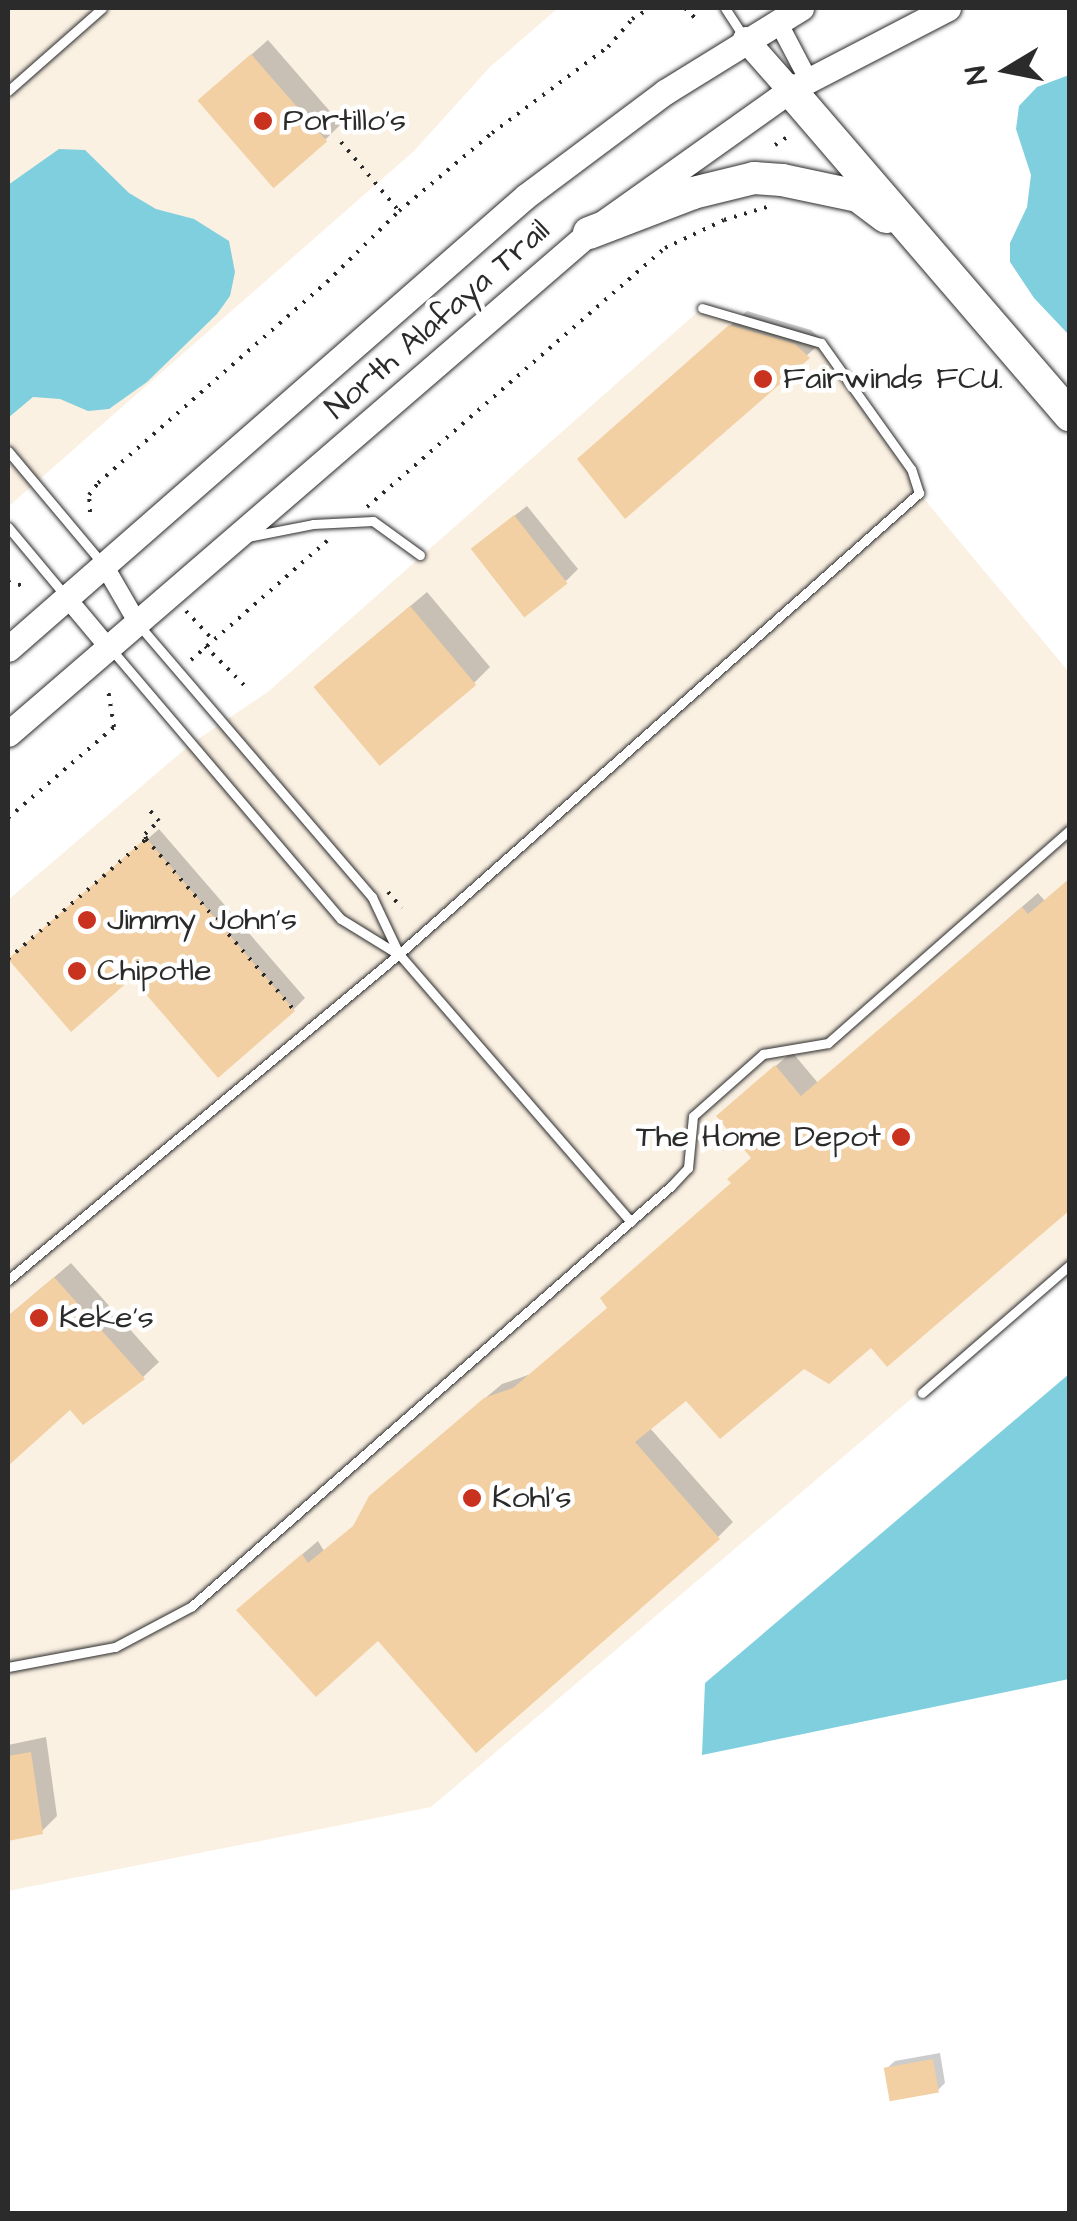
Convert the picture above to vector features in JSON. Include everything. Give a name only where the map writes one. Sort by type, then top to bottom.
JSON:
[{"type":"highway","points":[[799,84],[924,244],[1070,415]]},
{"type":"highway","points":[[589,233],[693,193],[754,178],[858,196],[924,244]]},
{"type":"main road","name":"North Alafaya Trail","points":[[8,649],[526,196],[651,102],[745,39],[773,14],[801,8]]},
{"type":"main road","name":"North Alafaya Trail","points":[[8,734],[589,233],[799,84],[948,8]]},
{"type":"main road","points":[[745,39],[799,84]]},
{"type":"street","points":[[773,14],[799,84]]},
{"type":"street","points":[[104,565],[137,622]]},
{"type":"street","points":[[67,598],[108,647]]},
{"type":"lane","points":[[8,91],[102,8]]},
{"type":"lane","points":[[725,8],[745,39]]},
{"type":"lane","points":[[8,1280],[399,954],[919,493],[910,469],[821,343],[702,308]]},
{"type":"lane","points":[[8,451],[104,565]]},
{"type":"lane","points":[[234,539],[372,521],[420,555]]},
{"type":"lane","points":[[8,527],[67,598]]},
{"type":"lane","points":[[137,622],[372,896],[399,954],[632,1222]]},
{"type":"lane","points":[[108,647],[341,919],[399,954]]},
{"type":"lane","points":[[8,1667],[115,1647],[192,1606],[632,1222],[688,1168],[692,1116],[764,1054],[828,1043],[1070,830]]},
{"type":"lane","points":[[922,1393],[1070,1265]]},
{"type":"path","points":[[90,512],[88,495],[98,483],[327,282],[399,211],[492,132],[608,47],[632,19],[650,8]]},
{"type":"path","points":[[684,8],[698,21]]},
{"type":"path","points":[[776,146],[800,128]]},
{"type":"path","points":[[341,142],[399,211]]},
{"type":"path","points":[[202,674],[190,659],[664,248],[724,220],[777,204]]},
{"type":"path","points":[[8,582],[24,586]]},
{"type":"path","points":[[183,608],[213,640]]},
{"type":"path","points":[[205,646],[244,685]]},
{"type":"path","points":[[8,818],[114,726],[108,691]]},
{"type":"path","points":[[146,806],[159,821],[144,834],[146,838],[295,1012]]},
{"type":"path","points":[[8,959],[146,838]]},
{"type":"path","points":[[377,878],[402,908]]},
{"type":"shaded area","points":[[8,8],[558,8],[490,67],[414,151],[8,507]]},
{"type":"shaded area","points":[[702,308],[821,343],[910,469],[919,493],[1069,672],[1069,1265],[431,1807],[8,1891],[8,900],[191,744],[269,691]]},
{"type":"water","points":[[1070,75],[1069,335],[1034,298],[1010,262],[1010,243],[1027,207],[1031,175],[1016,129],[1019,106],[1037,87]]},
{"type":"water","points":[[59,149],[85,150],[129,193],[156,209],[194,219],[229,241],[235,272],[230,296],[217,314],[147,382],[109,409],[88,411],[60,399],[33,397],[8,418],[8,185]]},
{"type":"water","points":[[1069,1374],[1069,1679],[702,1755],[705,1683]]},
{"type":"building","name":"Portillo's","points":[[251,54],[327,142],[274,188],[197,101]]},
{"type":"building","points":[[729,325],[795,344],[810,358],[625,519],[577,459]]},
{"type":"building","points":[[514,515],[568,584],[524,617],[471,549]]},
{"type":"building","points":[[410,606],[476,685],[380,766],[313,687]]},
{"type":"building","points":[[146,838],[295,1011],[218,1078],[132,978],[71,1032],[8,959]]},
{"type":"building","points":[[1070,878],[1070,1210],[887,1367],[871,1348],[829,1384],[804,1369],[720,1439],[686,1401],[635,1442],[720,1539],[476,1753],[378,1641],[316,1697],[236,1610],[302,1554],[308,1563],[353,1526],[369,1496],[484,1398],[513,1388],[607,1308],[600,1298],[731,1183],[727,1179],[751,1158],[716,1116],[775,1065],[801,1096],[1022,907],[1028,914]]},
{"type":"building","points":[[54,1277],[145,1379],[83,1425],[70,1410],[8,1466],[8,1316]]},
{"type":"building","points":[[31,1752],[43,1834],[8,1841],[8,1756]]},
{"type":"building","points":[[933,2059],[939,2092],[890,2101],[884,2068]]},
{"type":"place","name":"Portillo's","points":[[263,121]]},
{"type":"place","name":"Fairwinds FCU.","points":[[763,379]]},
{"type":"place","name":"Jimmy John's","points":[[87,920]]},
{"type":"place","name":"Chipotle","points":[[77,971]]},
{"type":"place","name":"The Home Depot","points":[[901,1137]]},
{"type":"place","name":"Keke's","points":[[39,1318]]},
{"type":"place","name":"Kohl's","points":[[472,1498]]}]
